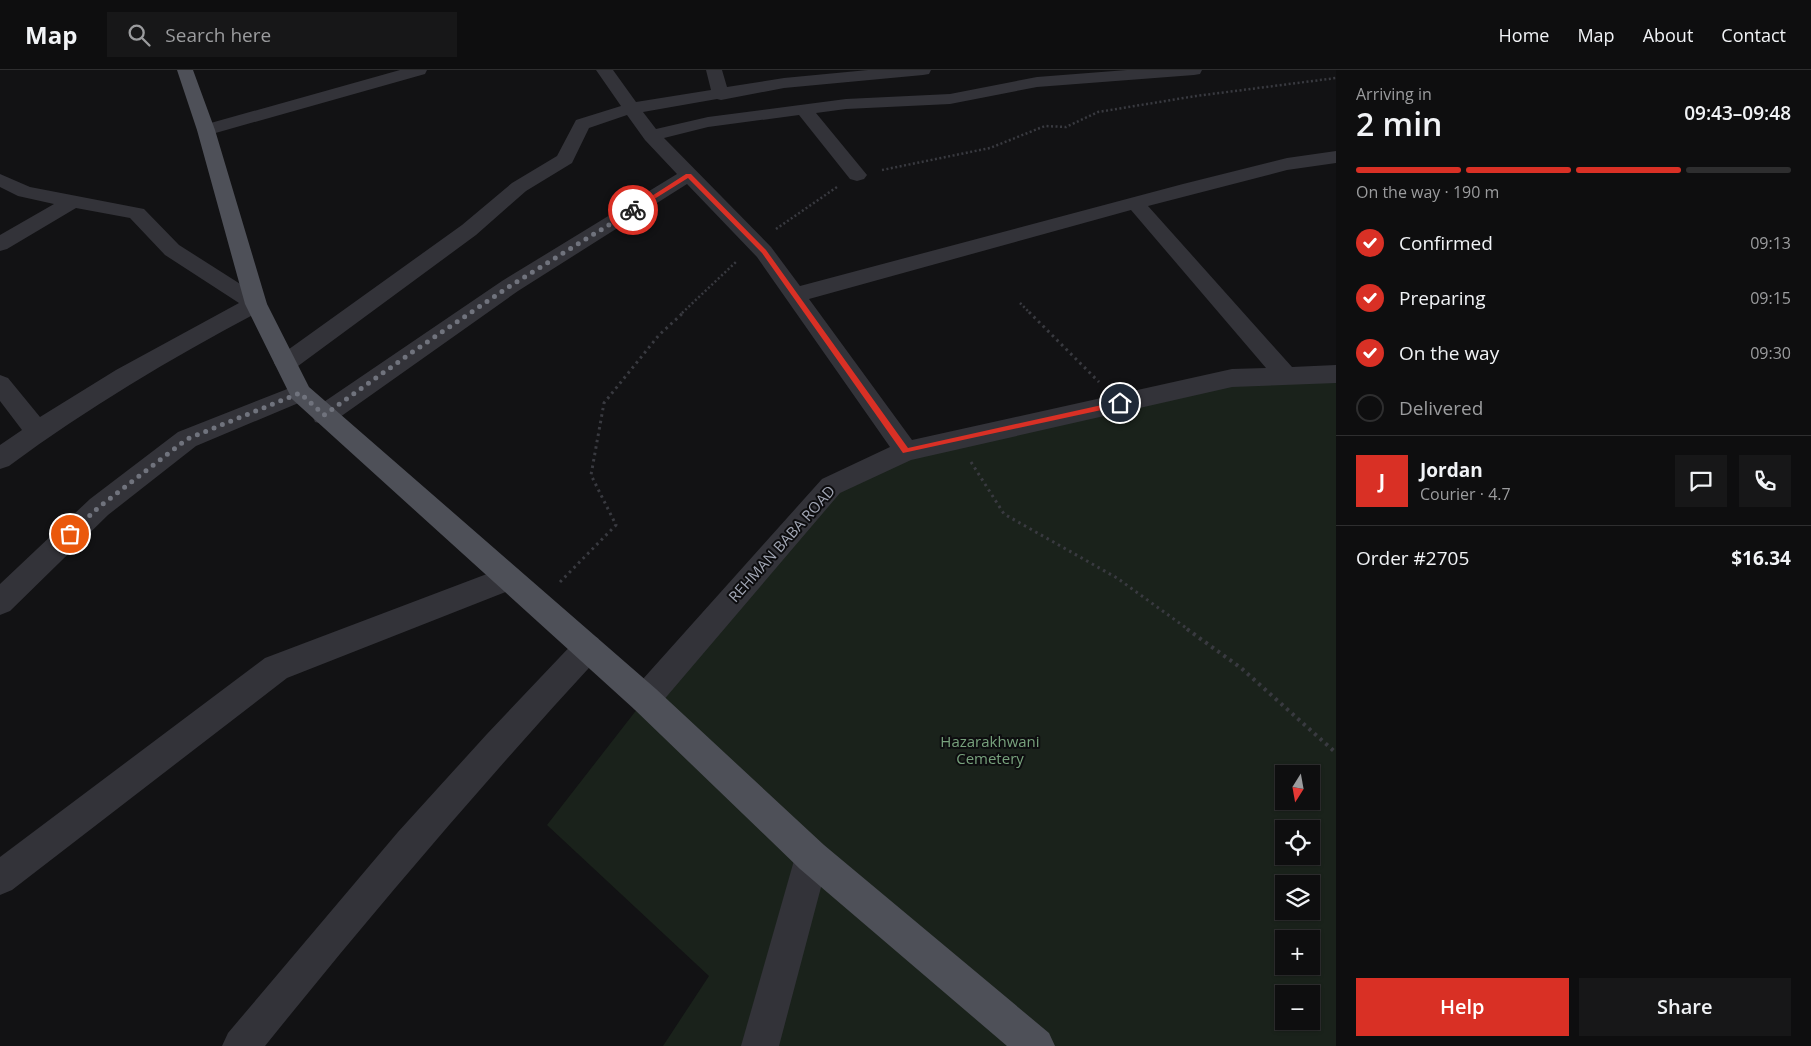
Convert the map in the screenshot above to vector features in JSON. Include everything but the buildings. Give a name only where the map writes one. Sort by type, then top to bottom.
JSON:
[{"type":"main road","points":[[185,70],[206,130],[256,304],[300,393],[645,699],[812,857],[1036,1046]]},
{"type":"street","points":[[206,130],[419,70]]},
{"type":"street","points":[[604,70],[651,136],[764,252],[906,451]]},
{"type":"street","points":[[714,70],[721,95]]},
{"type":"street","points":[[286,363],[470,230],[519,187],[565,159],[582,124],[632,108],[721,95],[784,83],[922,70]]},
{"type":"street","points":[[651,136],[708,122],[803,109],[846,104],[950,99],[1038,82],[1194,70]]},
{"type":"street","points":[[803,109],[857,175]]},
{"type":"street","points":[[795,296],[1135,203],[1287,164],[1336,157]]},
{"type":"street","points":[[324,415],[510,286],[688,175]]},
{"type":"street","points":[[0,180],[24,192],[137,213],[172,250],[256,304]]},
{"type":"street","points":[[0,244],[73,201]]},
{"type":"street","points":[[1135,203],[1286,376]]},
{"type":"street","points":[[0,458],[37,431],[183,340],[256,304]]},
{"type":"street","name":"REHMAN BABA ROAD","points":[[645,699],[831,486],[906,451],[1232,378],[1336,374]]},
{"type":"street","points":[[0,384],[37,431]]},
{"type":"street","points":[[0,602],[99,507],[187,439],[300,393]]},
{"type":"street","points":[[0,878],[276,668],[508,578]]},
{"type":"street","points":[[241,1046],[377,882],[531,708],[588,648]]},
{"type":"street","points":[[760,1046],[812,857]]},
{"type":"path","points":[[539,604],[616,525],[591,475],[604,403],[659,335],[755,243],[819,199],[857,175],[990,148],[1045,126],[1066,127],[1098,112],[1196,96],[1336,78]]},
{"type":"path","points":[[1020,303],[1120,403]]},
{"type":"path","points":[[957,440],[1004,514],[1117,578],[1240,668],[1336,753]]},
{"type":"green space","name":"Hazarakhwani Cemetery","points":[[1336,374],[1336,1046],[663,1046],[709,976],[547,825],[645,699],[831,486],[911,442],[1232,378]]},
{"type":"way so far","points":[[70,534],[99,507],[187,439],[300,393],[324,415],[510,286],[633,210]]},
{"type":"route","points":[[633,210],[688,175],[764,252],[906,451],[1120,403]]}]
